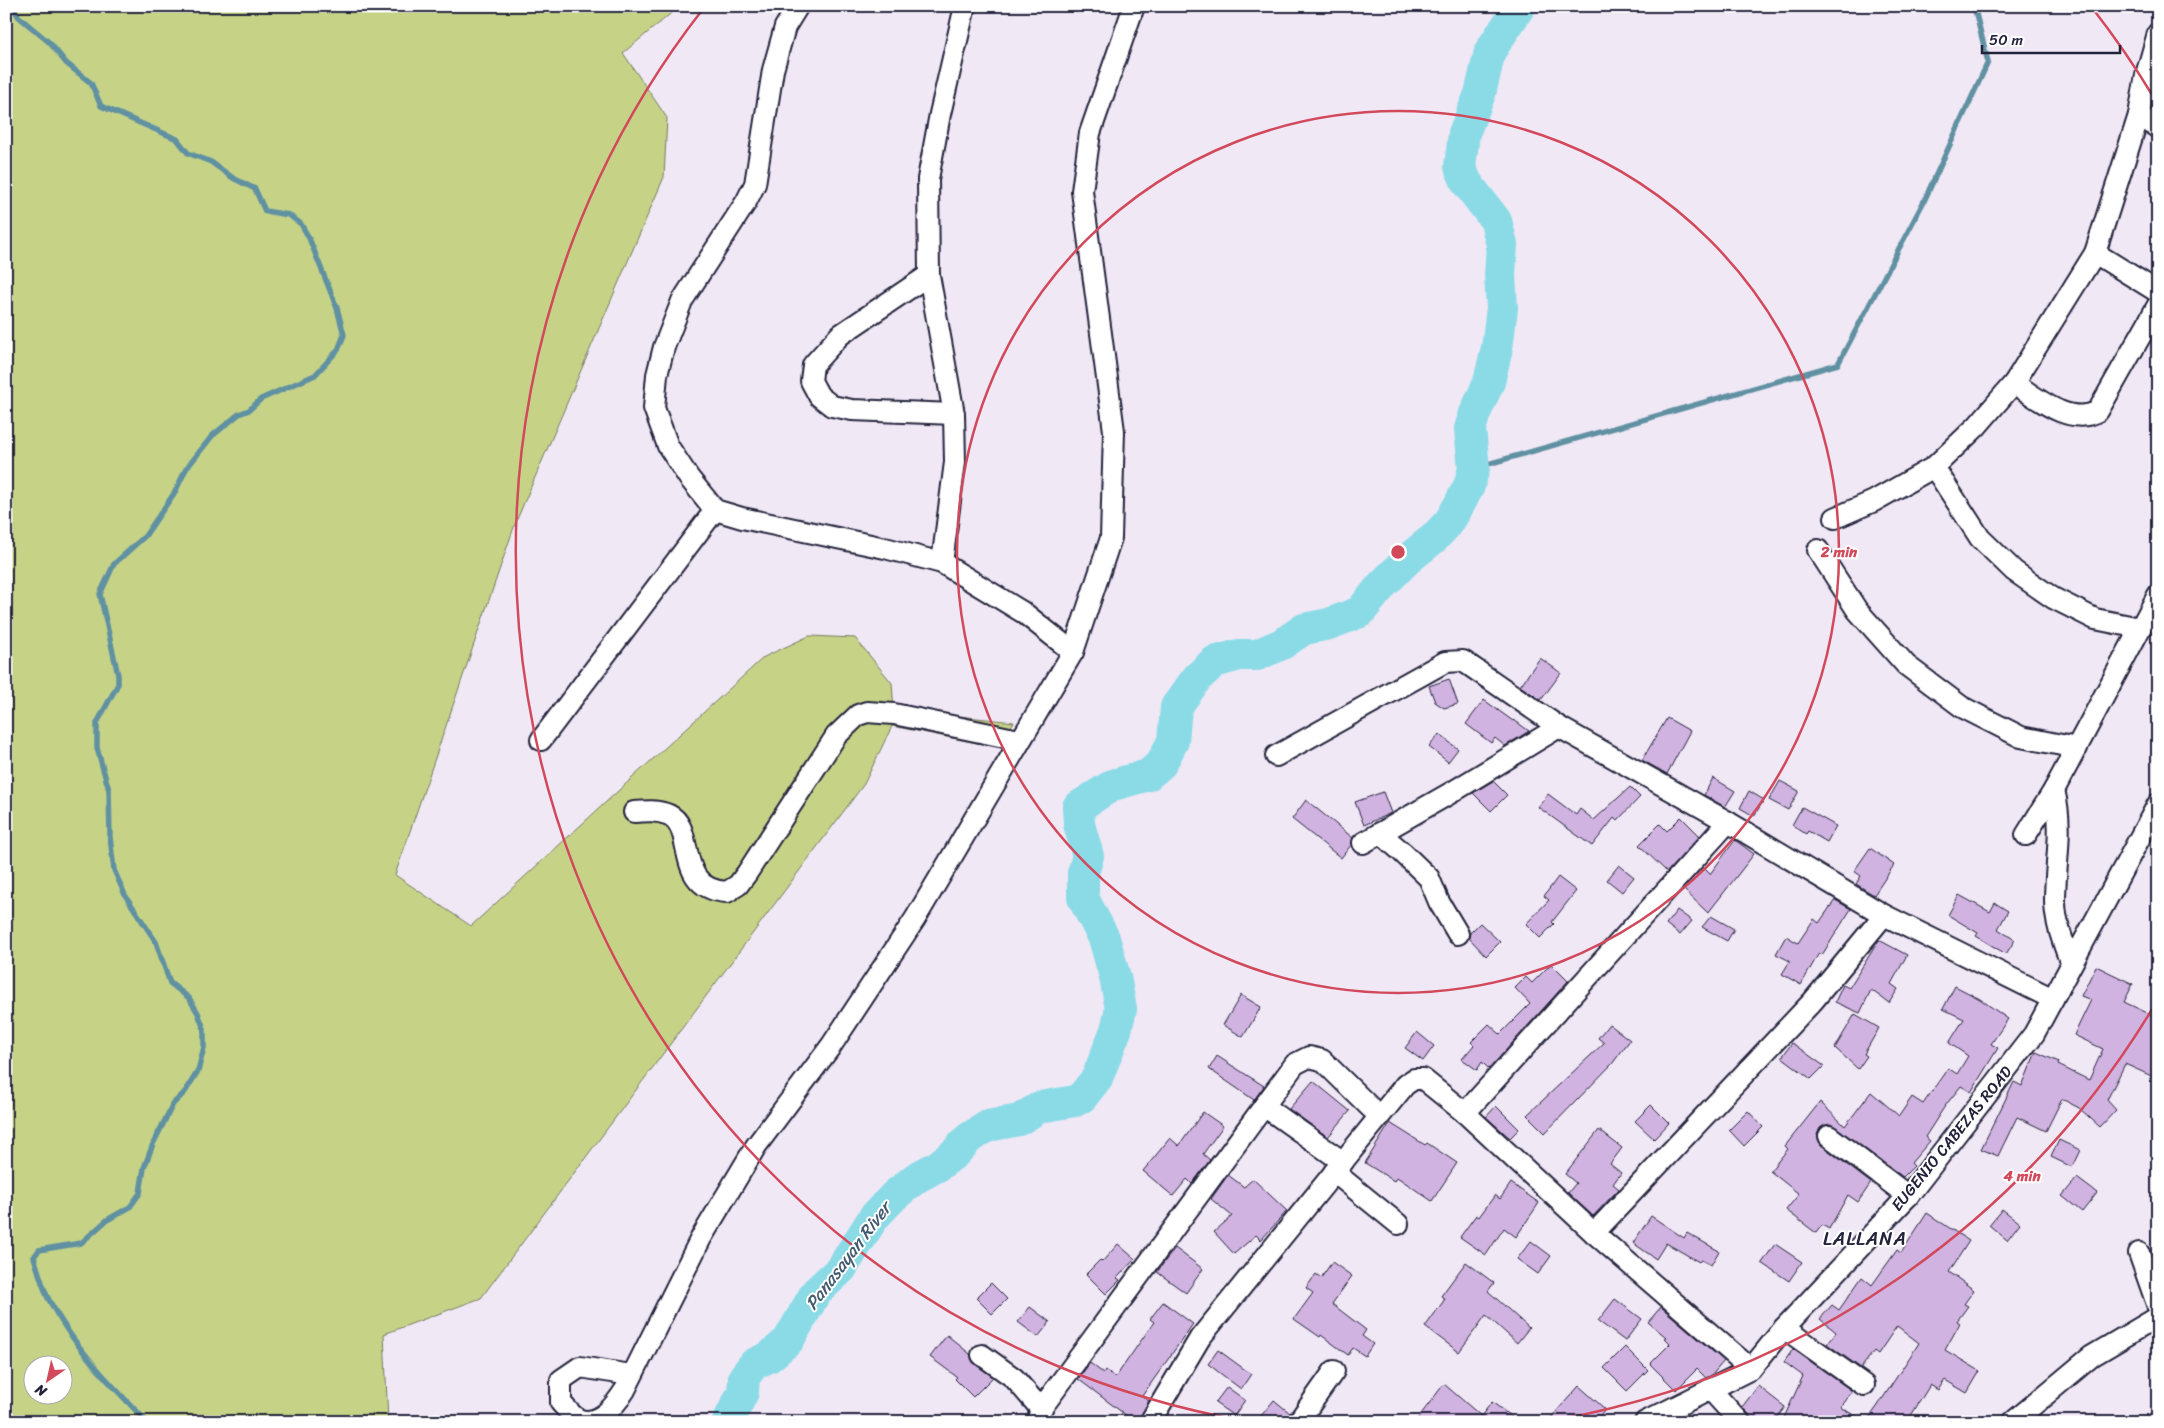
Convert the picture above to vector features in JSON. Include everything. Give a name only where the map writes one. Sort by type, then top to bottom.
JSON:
[{"type":"street","points":[[798,6],[785,27],[773,70],[755,184],[746,202],[682,301],[664,347],[657,375],[654,408],[668,446],[688,478],[715,510],[742,518],[942,562],[1024,612],[1072,652]]},
{"type":"street","points":[[942,562],[955,462],[954,414],[929,275],[928,179],[940,114],[965,6]]},
{"type":"street","points":[[631,1375],[701,1238],[756,1146],[831,1046],[915,920],[1072,652],[1111,538],[1114,431],[1082,191],[1090,133],[1134,6]]},
{"type":"street","points":[[1836,518],[1874,501],[1934,467],[1977,426],[2014,383],[2095,253],[2139,115],[2146,75],[2158,33]]},
{"type":"street","points":[[2139,115],[2158,128]]},
{"type":"street","points":[[2095,253],[2158,292]]},
{"type":"street","points":[[929,275],[840,335],[813,365],[811,380],[819,396],[832,406],[852,410],[954,414]]},
{"type":"street","points":[[2014,383],[2054,409],[2072,415],[2089,416],[2098,410],[2158,305]]},
{"type":"street","points":[[1934,467],[1980,538],[2014,571],[2052,598],[2095,619],[2140,628]]},
{"type":"street","points":[[541,740],[715,510]]},
{"type":"street","points":[[1818,550],[1856,610],[1906,666],[1962,707],[2021,737],[2077,748]]},
{"type":"street","points":[[2026,835],[2054,790],[2158,595]]},
{"type":"street","points":[[1276,756],[1445,662],[1463,661],[1560,727],[1728,822],[1884,915],[2053,999]]},
{"type":"street","points":[[634,812],[654,811],[670,815],[679,824],[696,877],[708,888],[727,892],[738,885],[747,873],[836,736],[858,715],[867,712],[887,713],[1019,740]]},
{"type":"street","points":[[1458,934],[1439,902],[1429,878],[1371,838],[1454,791],[1560,727]]},
{"type":"street","points":[[2054,790],[2060,811],[2055,902],[2060,933],[2071,964]]},
{"type":"street","name":"EUGENIO CABEZAS ROAD","points":[[1650,1420],[1751,1369],[1784,1328],[1908,1196],[2034,1034],[2158,804]]},
{"type":"street","points":[[1465,1113],[1728,822]]},
{"type":"street","points":[[1594,1233],[1813,1001],[1884,915]]},
{"type":"street","points":[[982,1355],[1014,1378],[1039,1415],[1294,1064],[1301,1059],[1316,1057],[1322,1060],[1380,1116]]},
{"type":"street","points":[[1150,1422],[1200,1338],[1405,1085],[1414,1078],[1423,1079],[1465,1113],[1594,1233],[1751,1369]]},
{"type":"street","points":[[1264,1106],[1338,1167],[1398,1224]]},
{"type":"street","points":[[1829,1136],[1908,1196]]},
{"type":"street","points":[[2139,1253],[2158,1307]]},
{"type":"street","points":[[2013,1422],[2092,1356],[2158,1317]]},
{"type":"street","points":[[1784,1328],[1864,1385]]},
{"type":"street","points":[[1298,1422],[1334,1371]]},
{"type":"street","points":[[1710,1390],[1740,1422]]},
{"type":"green space","points":[[6,6],[680,6],[623,53],[667,118],[664,177],[515,524],[395,875],[471,926],[764,657],[809,636],[855,638],[892,683],[894,709],[1014,722],[997,747],[892,726],[864,784],[481,1298],[384,1334],[388,1422],[6,1422]]},
{"type":"building","points":[[1540,658],[1561,673],[1541,700],[1520,686]]},
{"type":"building","points":[[1449,679],[1458,704],[1444,708],[1435,702],[1429,686]]},
{"type":"building","points":[[1484,700],[1529,731],[1505,746],[1495,738],[1491,743],[1466,724]]},
{"type":"building","points":[[1667,718],[1690,731],[1667,774],[1642,760]]},
{"type":"building","points":[[1439,734],[1458,749],[1448,762],[1429,747]]},
{"type":"building","points":[[1713,778],[1735,791],[1725,807],[1704,795]]},
{"type":"building","points":[[1493,781],[1507,795],[1491,811],[1473,793]]},
{"type":"building","points":[[1780,781],[1799,791],[1788,810],[1769,800]]},
{"type":"building","points":[[1630,787],[1640,797],[1617,821],[1614,818],[1592,846],[1538,807],[1548,794],[1576,815],[1580,809],[1594,820]]},
{"type":"building","points":[[1749,791],[1764,800],[1754,816],[1740,808]]},
{"type":"building","points":[[1383,792],[1391,813],[1364,825],[1355,802]]},
{"type":"building","points":[[1306,800],[1353,838],[1351,845],[1341,858],[1292,819]]},
{"type":"building","points":[[1802,807],[1836,826],[1827,842],[1808,831],[1806,834],[1792,825]]},
{"type":"building","points":[[1681,817],[1700,836],[1667,872],[1639,845],[1660,824],[1667,831]]},
{"type":"building","points":[[1735,840],[1754,854],[1708,913],[1683,889],[1703,867],[1710,874]]},
{"type":"building","points":[[1870,848],[1894,865],[1874,895],[1856,884],[1861,876],[1854,871]]},
{"type":"building","points":[[1619,865],[1634,877],[1622,892],[1607,880]]},
{"type":"building","points":[[1558,877],[1576,891],[1552,922],[1554,924],[1540,938],[1526,924],[1549,900],[1544,896]]},
{"type":"building","points":[[1959,895],[1990,912],[1995,903],[2008,911],[1998,929],[2015,940],[2006,954],[1976,936],[1978,933],[1948,915]]},
{"type":"building","points":[[1835,900],[1851,909],[1822,955],[1819,953],[1801,985],[1782,974],[1790,961],[1776,954],[1786,936],[1798,943],[1814,919],[1819,923]]},
{"type":"building","points":[[1677,910],[1692,921],[1680,935],[1666,924]]},
{"type":"building","points":[[1711,916],[1734,929],[1727,941],[1702,927]]},
{"type":"building","points":[[1480,923],[1500,942],[1486,956],[1469,938],[1470,933]]},
{"type":"building","points":[[1879,940],[1907,955],[1891,984],[1898,989],[1889,1003],[1871,990],[1860,1013],[1835,1002],[1843,985],[1849,988]]},
{"type":"building","points":[[1551,964],[1568,981],[1489,1069],[1482,1062],[1477,1070],[1462,1059],[1474,1045],[1471,1042],[1489,1024],[1500,1034],[1530,1004],[1515,988],[1526,977],[1532,983]]},
{"type":"building","points":[[2096,966],[2133,984],[2124,1002],[2158,1018],[2158,1079],[2125,1064],[2107,1100],[2116,1110],[2100,1127],[2079,1108],[2062,1099],[2046,1131],[2017,1117],[1998,1156],[1981,1149],[2014,1082],[2022,1086],[2036,1052],[2059,1062],[2058,1065],[2089,1080],[2103,1049],[2074,1035],[2091,1000],[2081,996]]},
{"type":"building","points":[[1955,986],[1980,999],[2008,1019],[1991,1044],[1998,1048],[1971,1092],[1961,1086],[1945,1106],[1925,1137],[1930,1141],[1911,1163],[1914,1166],[1903,1177],[1836,1127],[1830,1124],[1820,1128],[1817,1135],[1821,1145],[1871,1183],[1858,1202],[1848,1195],[1829,1229],[1822,1225],[1816,1233],[1786,1210],[1799,1194],[1770,1171],[1788,1149],[1785,1146],[1820,1102],[1845,1126],[1871,1092],[1899,1116],[1912,1097],[1923,1104],[1948,1068],[1957,1074],[1968,1056],[1949,1043],[1964,1019],[1943,1009]]},
{"type":"building","points":[[1241,995],[1261,1007],[1243,1037],[1223,1025]]},
{"type":"building","points":[[1855,1014],[1879,1028],[1864,1054],[1867,1056],[1858,1069],[1835,1048]]},
{"type":"building","points":[[1609,1024],[1630,1040],[1612,1064],[1545,1133],[1527,1115],[1604,1043],[1598,1038]]},
{"type":"building","points":[[1417,1032],[1434,1046],[1423,1061],[1405,1048]]},
{"type":"building","points":[[1792,1043],[1824,1066],[1811,1079],[1782,1057]]},
{"type":"building","points":[[1217,1056],[1264,1086],[1254,1100],[1209,1069]]},
{"type":"building","points":[[1313,1081],[1350,1111],[1328,1137],[1289,1109]]},
{"type":"building","points":[[1651,1105],[1669,1123],[1654,1139],[1635,1121]]},
{"type":"building","points":[[1496,1106],[1519,1129],[1510,1138],[1486,1117]]},
{"type":"building","points":[[1748,1111],[1763,1127],[1744,1146],[1729,1130]]},
{"type":"building","points":[[1203,1112],[1223,1126],[1203,1154],[1210,1160],[1192,1184],[1187,1179],[1173,1196],[1143,1171],[1170,1138],[1179,1146]]},
{"type":"building","points":[[1390,1123],[1425,1145],[1427,1143],[1457,1163],[1432,1201],[1397,1177],[1394,1181],[1365,1163]]},
{"type":"building","points":[[1599,1130],[1622,1148],[1610,1164],[1621,1173],[1613,1184],[1619,1189],[1593,1216],[1568,1193],[1576,1183],[1565,1174]]},
{"type":"building","points":[[2059,1140],[2080,1150],[2072,1167],[2051,1157]]},
{"type":"building","points":[[1228,1175],[1244,1187],[1253,1179],[1287,1211],[1261,1240],[1256,1235],[1234,1254],[1214,1232],[1232,1216],[1211,1199]]},
{"type":"building","points":[[2077,1178],[2097,1193],[2082,1212],[2062,1196]]},
{"type":"building","points":[[1511,1183],[1539,1203],[1516,1237],[1504,1228],[1486,1255],[1460,1237],[1476,1215],[1479,1217],[1495,1195],[1500,1199]]},
{"type":"building","points":[[2002,1209],[2020,1223],[2007,1240],[1989,1225]]},
{"type":"building","points":[[1927,1213],[1969,1241],[1949,1272],[1974,1290],[1964,1304],[1968,1306],[1957,1321],[1960,1323],[1945,1350],[1980,1371],[1967,1393],[1945,1380],[1938,1390],[1930,1385],[1907,1422],[1866,1422],[1919,1343],[1897,1326],[1878,1354],[1874,1351],[1861,1368],[1827,1344],[1836,1332],[1820,1319],[1832,1305],[1839,1310],[1862,1277],[1872,1285],[1897,1250],[1901,1253]]},
{"type":"building","points":[[1651,1216],[1684,1238],[1687,1233],[1719,1251],[1711,1265],[1701,1260],[1699,1262],[1666,1243],[1656,1259],[1633,1243]]},
{"type":"building","points":[[1531,1241],[1551,1256],[1538,1274],[1517,1259]]},
{"type":"building","points":[[1118,1244],[1135,1259],[1117,1278],[1120,1280],[1106,1294],[1086,1274],[1100,1260],[1102,1262]]},
{"type":"building","points":[[1775,1244],[1802,1262],[1789,1281],[1762,1263]]},
{"type":"building","points":[[1175,1248],[1203,1269],[1186,1293],[1157,1272]]},
{"type":"building","points":[[1332,1262],[1352,1276],[1332,1304],[1366,1330],[1362,1336],[1373,1344],[1365,1356],[1353,1348],[1348,1355],[1321,1335],[1320,1337],[1294,1319],[1313,1293],[1306,1288],[1316,1274],[1321,1278]]},
{"type":"building","points":[[1466,1262],[1494,1283],[1488,1291],[1529,1328],[1517,1343],[1486,1315],[1459,1352],[1425,1327],[1445,1299],[1441,1296]]},
{"type":"building","points":[[991,1283],[1007,1299],[992,1314],[976,1298]]},
{"type":"building","points":[[1615,1299],[1642,1319],[1625,1341],[1598,1321]]},
{"type":"building","points":[[1163,1302],[1193,1324],[1142,1396],[1149,1401],[1138,1422],[1135,1422],[1078,1379],[1090,1363],[1103,1373],[1105,1370],[1115,1378],[1154,1322],[1150,1319]]},
{"type":"building","points":[[1030,1307],[1050,1322],[1038,1337],[1018,1322]]},
{"type":"building","points":[[1661,1307],[1724,1361],[1712,1375],[1706,1378],[1697,1369],[1676,1390],[1650,1364],[1670,1344],[1664,1338],[1666,1337],[1648,1322]]},
{"type":"building","points":[[947,1335],[970,1354],[975,1364],[993,1377],[973,1397],[955,1379],[957,1377],[930,1357]]},
{"type":"building","points":[[1625,1347],[1648,1370],[1627,1391],[1604,1368]]},
{"type":"building","points":[[1793,1349],[1852,1391],[1840,1407],[1866,1422],[1830,1422],[1820,1416],[1818,1422],[1782,1422],[1803,1376],[1784,1362]]},
{"type":"building","points":[[1218,1350],[1251,1374],[1241,1389],[1208,1364]]},
{"type":"building","points":[[1444,1384],[1481,1416],[1492,1402],[1518,1422],[1415,1422]]},
{"type":"building","points":[[1579,1386],[1605,1409],[1595,1422],[1547,1422]]},
{"type":"building","points":[[1758,1386],[1785,1407],[1774,1422],[1752,1422],[1749,1414],[1742,1407]]},
{"type":"building","points":[[1227,1387],[1245,1400],[1234,1416],[1215,1403]]},
{"type":"building","points":[[1274,1400],[1290,1413],[1286,1422],[1256,1422]]},
{"type":"waterway","points":[[12,6],[19,17],[50,43],[66,63],[91,83],[101,106],[177,139],[188,153],[211,162],[233,178],[255,189],[265,211],[289,215],[301,224],[309,238],[337,308],[344,335],[338,350],[315,375],[261,399],[249,410],[239,414],[212,436],[186,469],[175,492],[145,536],[114,564],[100,594],[118,675],[118,684],[97,723],[97,748],[109,790],[110,837],[114,870],[125,895],[156,942],[170,983],[189,998],[198,1013],[204,1029],[204,1047],[198,1071],[185,1092],[173,1104],[153,1144],[144,1168],[140,1193],[130,1207],[107,1220],[81,1243],[39,1250],[34,1257],[48,1298],[68,1332],[106,1378],[147,1422]]},
{"type":"waterway","name":"Panasayan River","points":[[728,1422],[743,1392],[744,1377],[754,1364],[769,1357],[788,1341],[816,1292],[841,1269],[874,1217],[894,1196],[916,1178],[938,1166],[955,1153],[969,1138],[988,1126],[1019,1120],[1040,1107],[1075,1101],[1082,1097],[1097,1078],[1116,1030],[1121,1009],[1115,977],[1104,938],[1083,898],[1083,873],[1088,856],[1079,824],[1078,807],[1113,785],[1148,775],[1161,764],[1173,741],[1176,707],[1197,678],[1214,662],[1239,655],[1257,655],[1282,644],[1304,629],[1329,624],[1360,612],[1383,584],[1449,522],[1459,505],[1469,486],[1474,468],[1470,429],[1489,382],[1497,348],[1502,308],[1500,275],[1502,245],[1496,221],[1467,183],[1460,167],[1464,133],[1480,94],[1490,51],[1520,6]]},
{"type":"waterway","points":[[1474,468],[1838,364],[1924,201],[1988,62],[1974,6]]},
{"type":"district","name":"LALLANA","points":[[1865,1238]]}]
